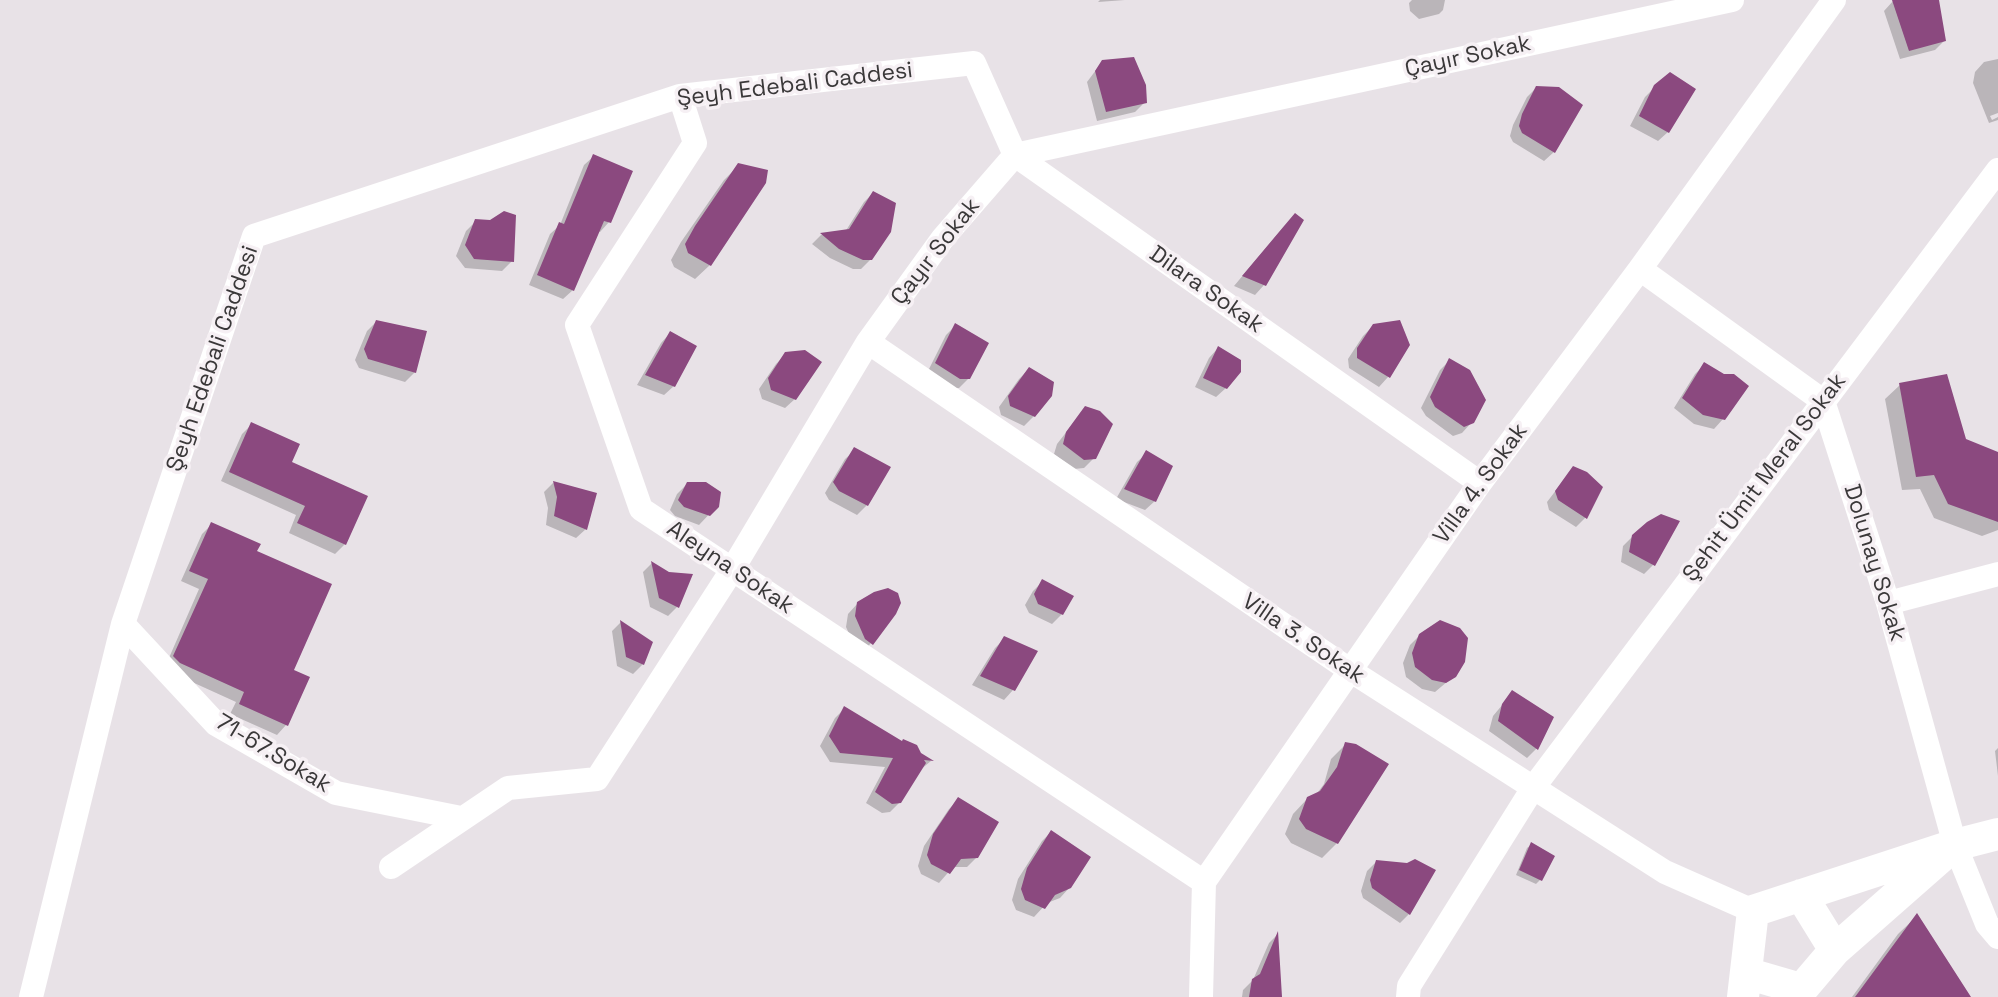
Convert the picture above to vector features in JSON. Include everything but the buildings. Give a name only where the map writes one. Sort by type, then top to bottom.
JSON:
[{"type":"street","name":"Çayır Sokak","points":[[391,867],[508,788],[597,779],[732,570],[868,342],[943,238],[1015,155],[1732,0]]},
{"type":"street","name":"Villa 4. Sokak","points":[[1204,882],[1480,483],[1640,269],[1834,0]]},
{"type":"street","name":"Şeyh Edebali Caddesi","points":[[31,997],[123,624],[254,236],[680,96],[974,62],[1015,155]]},
{"type":"street","name":"Aleyna Sokak","points":[[680,96],[695,143],[577,325],[641,509],[1204,882]]},
{"type":"street","name":"Dilara Sokak","points":[[1015,155],[1480,483]]},
{"type":"street","name":"Şehit Ümit Meral Sokak","points":[[1408,997],[1409,986],[1533,788],[1998,170]]},
{"type":"street","points":[[1640,269],[1823,401]]},
{"type":"street","name":"Villa 3. Sokak","points":[[868,342],[1351,671],[1665,872],[1753,911]]},
{"type":"street","name":"Dolunay Sokak","points":[[1823,401],[1888,603],[1955,845],[1987,925],[1998,937]]},
{"type":"street","points":[[1888,603],[1998,574]]},
{"type":"street","name":"71-67.Sokak","points":[[123,624],[216,724],[252,745],[336,793],[461,818]]},
{"type":"street","points":[[1955,845],[1835,950],[1798,993],[1744,985],[1753,911],[1955,845],[1998,834]]},
{"type":"street","points":[[1201,997],[1204,882]]},
{"type":"street","points":[[1801,895],[1835,950]]}]
